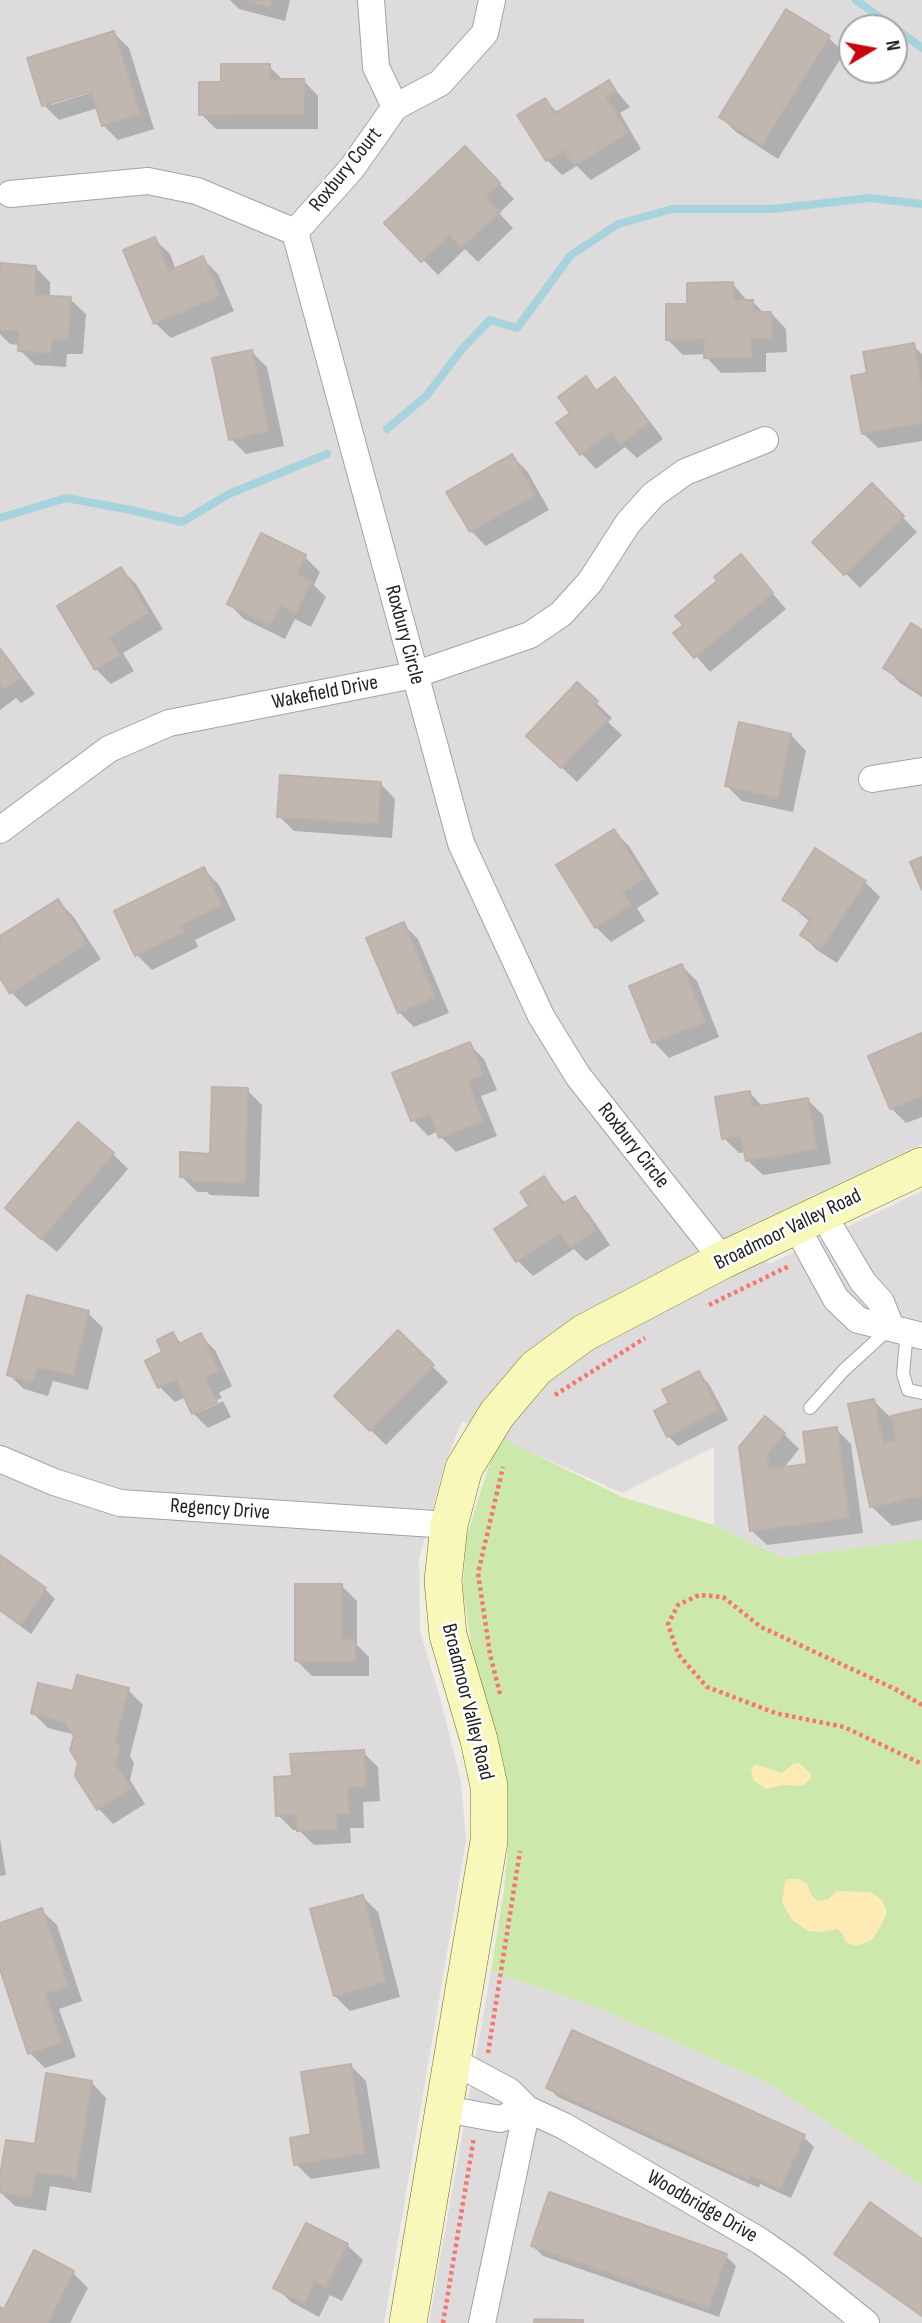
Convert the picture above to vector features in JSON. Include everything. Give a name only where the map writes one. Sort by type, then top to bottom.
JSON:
[{"type":"street","name":"Roxbury Court","points":[[371,0],[376,67],[395,107]]},
{"type":"street","name":"Roxbury Court","points":[[295,232],[352,168],[395,107],[440,83],[485,33],[492,0]]},
{"type":"street","points":[[3,189],[148,181],[197,191],[295,232]]},
{"type":"street","name":"Roxbury Circle","points":[[295,232],[461,844],[541,1016],[578,1076],[723,1260]]},
{"type":"street","name":"Wakefield Drive","points":[[0,830],[109,749],[169,723],[415,676],[530,635],[561,614],[590,582],[628,523],[653,495],[685,472],[765,440]]},
{"type":"street","points":[[872,779],[922,771]]},
{"type":"street","name":"Broadmoor Valley Road","points":[[408,2323],[461,2112],[468,2070],[489,1841],[489,1786],[479,1740],[448,1635],[443,1581],[449,1525],[464,1468],[497,1415],[536,1368],[584,1333],[723,1260],[810,1232],[922,1166]]},
{"type":"street","points":[[810,1232],[856,1272],[907,1331]]},
{"type":"street","points":[[810,1232],[836,1299],[858,1320],[907,1331]]},
{"type":"street","name":"Regency Drive","points":[[0,1459],[54,1482],[120,1503],[449,1525]]},
{"type":"street","name":"Woodbridge Drive","points":[[468,2070],[509,2091],[527,2109],[564,2126],[760,2241],[866,2323]]},
{"type":"street","points":[[461,2112],[500,2119],[527,2109]]},
{"type":"street","points":[[482,2323],[527,2109]]},
{"type":"lane","points":[[907,1331],[903,1374],[908,1390],[922,1393]]},
{"type":"lane","points":[[810,1408],[844,1370],[907,1331]]},
{"type":"path","points":[[698,1310],[810,1232]]},
{"type":"path","points":[[545,1402],[649,1336]]},
{"type":"path","points":[[503,1705],[491,1654],[478,1573],[502,1469],[509,1458]]},
{"type":"path","points":[[922,1705],[895,1689],[761,1627],[723,1597],[699,1595],[678,1605],[668,1624],[678,1654],[707,1687],[775,1713],[844,1727],[922,1764]]},
{"type":"path","points":[[468,2070],[521,1847]]},
{"type":"path","points":[[443,2323],[461,2112]]},
{"type":"shaded area","points":[[0,0],[922,0],[922,1144],[736,1232],[770,1264],[922,1191],[922,1539],[783,1558],[714,1525],[714,1447],[622,1493],[462,1421],[445,1463],[419,1559],[420,1631],[461,1781],[466,1841],[384,2323],[0,2323]]},
{"type":"shaded area","points":[[491,1971],[596,2007],[770,2084],[922,2186],[922,2323],[429,2323]]},
{"type":"green space","points":[[500,1437],[622,1497],[714,1525],[783,1558],[922,1539],[922,2186],[770,2084],[596,2007],[491,1971],[508,1848],[507,1784],[493,1725],[474,1664],[463,1589],[466,1539]]},
{"type":"sand","points":[[799,1763],[811,1774],[811,1779],[802,1786],[783,1785],[766,1789],[754,1781],[751,1769],[755,1764],[782,1773],[793,1764]]},
{"type":"sand","points":[[799,1879],[807,1884],[817,1901],[829,1899],[836,1891],[870,1892],[881,1899],[887,1911],[886,1915],[870,1941],[855,1946],[846,1942],[837,1929],[808,1931],[792,1920],[782,1903],[785,1881]]},
{"type":"building","points":[[244,0],[272,0],[270,7]]},
{"type":"building","points":[[786,9],[830,36],[762,145],[719,117]]},
{"type":"building","points":[[114,31],[140,114],[102,126],[91,91],[42,106],[27,58]]},
{"type":"building","points":[[221,64],[270,64],[270,79],[304,79],[304,114],[199,115],[199,82],[221,82]]},
{"type":"building","points":[[609,80],[616,91],[606,97],[628,133],[574,166],[564,150],[546,161],[517,115],[545,98],[555,113]]},
{"type":"building","points":[[465,146],[500,183],[485,197],[500,212],[461,248],[449,235],[421,262],[384,223]]},
{"type":"building","points":[[155,237],[169,271],[203,256],[220,296],[154,324],[123,250]]},
{"type":"building","points":[[0,263],[36,266],[34,295],[71,297],[68,340],[52,339],[51,353],[18,351],[19,331],[0,330]]},
{"type":"building","points":[[733,282],[734,300],[753,300],[753,312],[771,312],[772,338],[751,338],[752,357],[704,358],[704,339],[666,340],[666,304],[687,304],[687,283]]},
{"type":"building","points":[[914,343],[922,390],[922,423],[862,434],[851,376],[867,373],[863,352]]},
{"type":"building","points":[[252,350],[269,431],[229,440],[212,358]]},
{"type":"building","points":[[586,376],[596,391],[615,377],[649,423],[620,444],[611,432],[580,455],[556,423],[570,413],[558,397]]},
{"type":"building","points":[[512,454],[535,495],[470,532],[446,492]]},
{"type":"building","points":[[872,483],[904,516],[844,575],[812,542]]},
{"type":"building","points":[[261,533],[306,555],[297,574],[312,581],[296,613],[280,606],[270,625],[227,604]]},
{"type":"building","points":[[741,554],[773,593],[694,658],[673,633],[683,625],[675,616],[717,581],[714,577]]},
{"type":"building","points":[[121,567],[149,613],[109,637],[120,655],[95,670],[57,606]]},
{"type":"building","points":[[911,623],[922,630],[922,693],[883,668]]},
{"type":"building","points":[[0,649],[21,678],[5,689],[0,684]]},
{"type":"building","points":[[577,682],[598,701],[594,705],[608,719],[561,768],[526,736]]},
{"type":"building","points":[[739,722],[791,734],[778,798],[725,786]]},
{"type":"building","points":[[280,775],[381,782],[378,824],[277,817]]},
{"type":"building","points":[[614,829],[645,878],[623,892],[631,905],[595,928],[556,865]]},
{"type":"building","points":[[815,848],[866,881],[821,949],[800,935],[811,918],[782,900]]},
{"type":"building","points":[[922,857],[922,890],[910,862]]},
{"type":"building","points":[[204,867],[222,905],[181,925],[184,932],[135,956],[114,911]]},
{"type":"building","points":[[58,899],[87,943],[10,994],[0,978],[0,936]]},
{"type":"building","points":[[404,922],[435,997],[398,1013],[366,938]]},
{"type":"building","points":[[682,964],[705,1022],[652,1043],[629,986]]},
{"type":"building","points":[[922,1033],[922,1096],[890,1109],[868,1056]]},
{"type":"building","points":[[470,1042],[483,1075],[468,1081],[483,1121],[439,1138],[430,1114],[411,1121],[392,1073]]},
{"type":"building","points":[[212,1087],[248,1088],[245,1183],[193,1181],[193,1178],[180,1177],[180,1152],[210,1154]]},
{"type":"building","points":[[750,1091],[753,1107],[808,1098],[817,1149],[746,1161],[741,1136],[722,1139],[715,1097]]},
{"type":"building","points":[[78,1122],[114,1153],[41,1239],[5,1208]]},
{"type":"building","points":[[544,1176],[562,1204],[575,1196],[596,1230],[570,1247],[560,1233],[516,1262],[494,1229],[529,1206],[520,1192]]},
{"type":"building","points":[[27,1295],[89,1311],[73,1375],[38,1367],[33,1382],[7,1375]]},
{"type":"building","points":[[398,1330],[434,1365],[370,1431],[334,1396]]},
{"type":"building","points":[[173,1332],[179,1344],[201,1333],[219,1371],[205,1377],[217,1402],[192,1414],[176,1380],[158,1388],[145,1361],[162,1352],[157,1340]]},
{"type":"building","points":[[699,1371],[719,1410],[667,1437],[654,1411],[669,1403],[662,1390]]},
{"type":"building","points":[[874,1399],[883,1443],[896,1440],[891,1416],[922,1409],[922,1496],[870,1507],[848,1404]]},
{"type":"building","points":[[765,1416],[785,1433],[767,1454],[769,1469],[807,1464],[803,1432],[837,1427],[849,1518],[750,1531],[739,1447]]},
{"type":"building","points":[[0,1555],[46,1588],[21,1625],[0,1610]]},
{"type":"building","points":[[295,1584],[342,1584],[342,1640],[355,1640],[355,1661],[295,1661]]},
{"type":"building","points":[[77,1675],[129,1688],[115,1740],[120,1747],[115,1764],[131,1788],[97,1810],[75,1776],[78,1763],[70,1750],[74,1736],[64,1722],[31,1713],[38,1683],[73,1691]]},
{"type":"building","points":[[364,1750],[366,1787],[348,1787],[349,1813],[336,1814],[337,1829],[297,1831],[296,1814],[276,1816],[274,1777],[292,1776],[290,1754]]},
{"type":"building","points":[[363,1895],[386,1982],[334,1996],[310,1909]]},
{"type":"building","points":[[42,1908],[68,1986],[45,1994],[62,2042],[28,2054],[0,1969],[0,1923]]},
{"type":"building","points":[[572,2030],[805,2135],[780,2189],[750,2175],[748,2179],[546,2088]]},
{"type":"building","points":[[351,2064],[365,2153],[294,2165],[290,2138],[311,2134],[301,2072]]},
{"type":"building","points":[[46,2073],[92,2081],[76,2178],[36,2172],[31,2197],[0,2192],[6,2140],[35,2144]]},
{"type":"building","points":[[549,2192],[727,2254],[709,2308],[531,2246]]},
{"type":"building","points":[[870,2202],[922,2239],[922,2316],[834,2254]]},
{"type":"building","points":[[306,2223],[348,2244],[326,2287],[314,2281],[304,2303],[273,2288]]},
{"type":"building","points":[[34,2250],[74,2271],[48,2323],[0,2323],[0,2307],[4,2309]]},
{"type":"building","points":[[535,2319],[583,2320],[583,2323],[534,2323]]},
{"type":"waterway","points":[[856,0],[922,48]]},
{"type":"waterway","points":[[387,429],[427,395],[462,349],[490,320],[517,328],[571,255],[618,224],[672,209],[773,209],[869,198],[922,204]]},
{"type":"waterway","points":[[0,518],[66,498],[182,522],[229,494],[327,454]]}]
